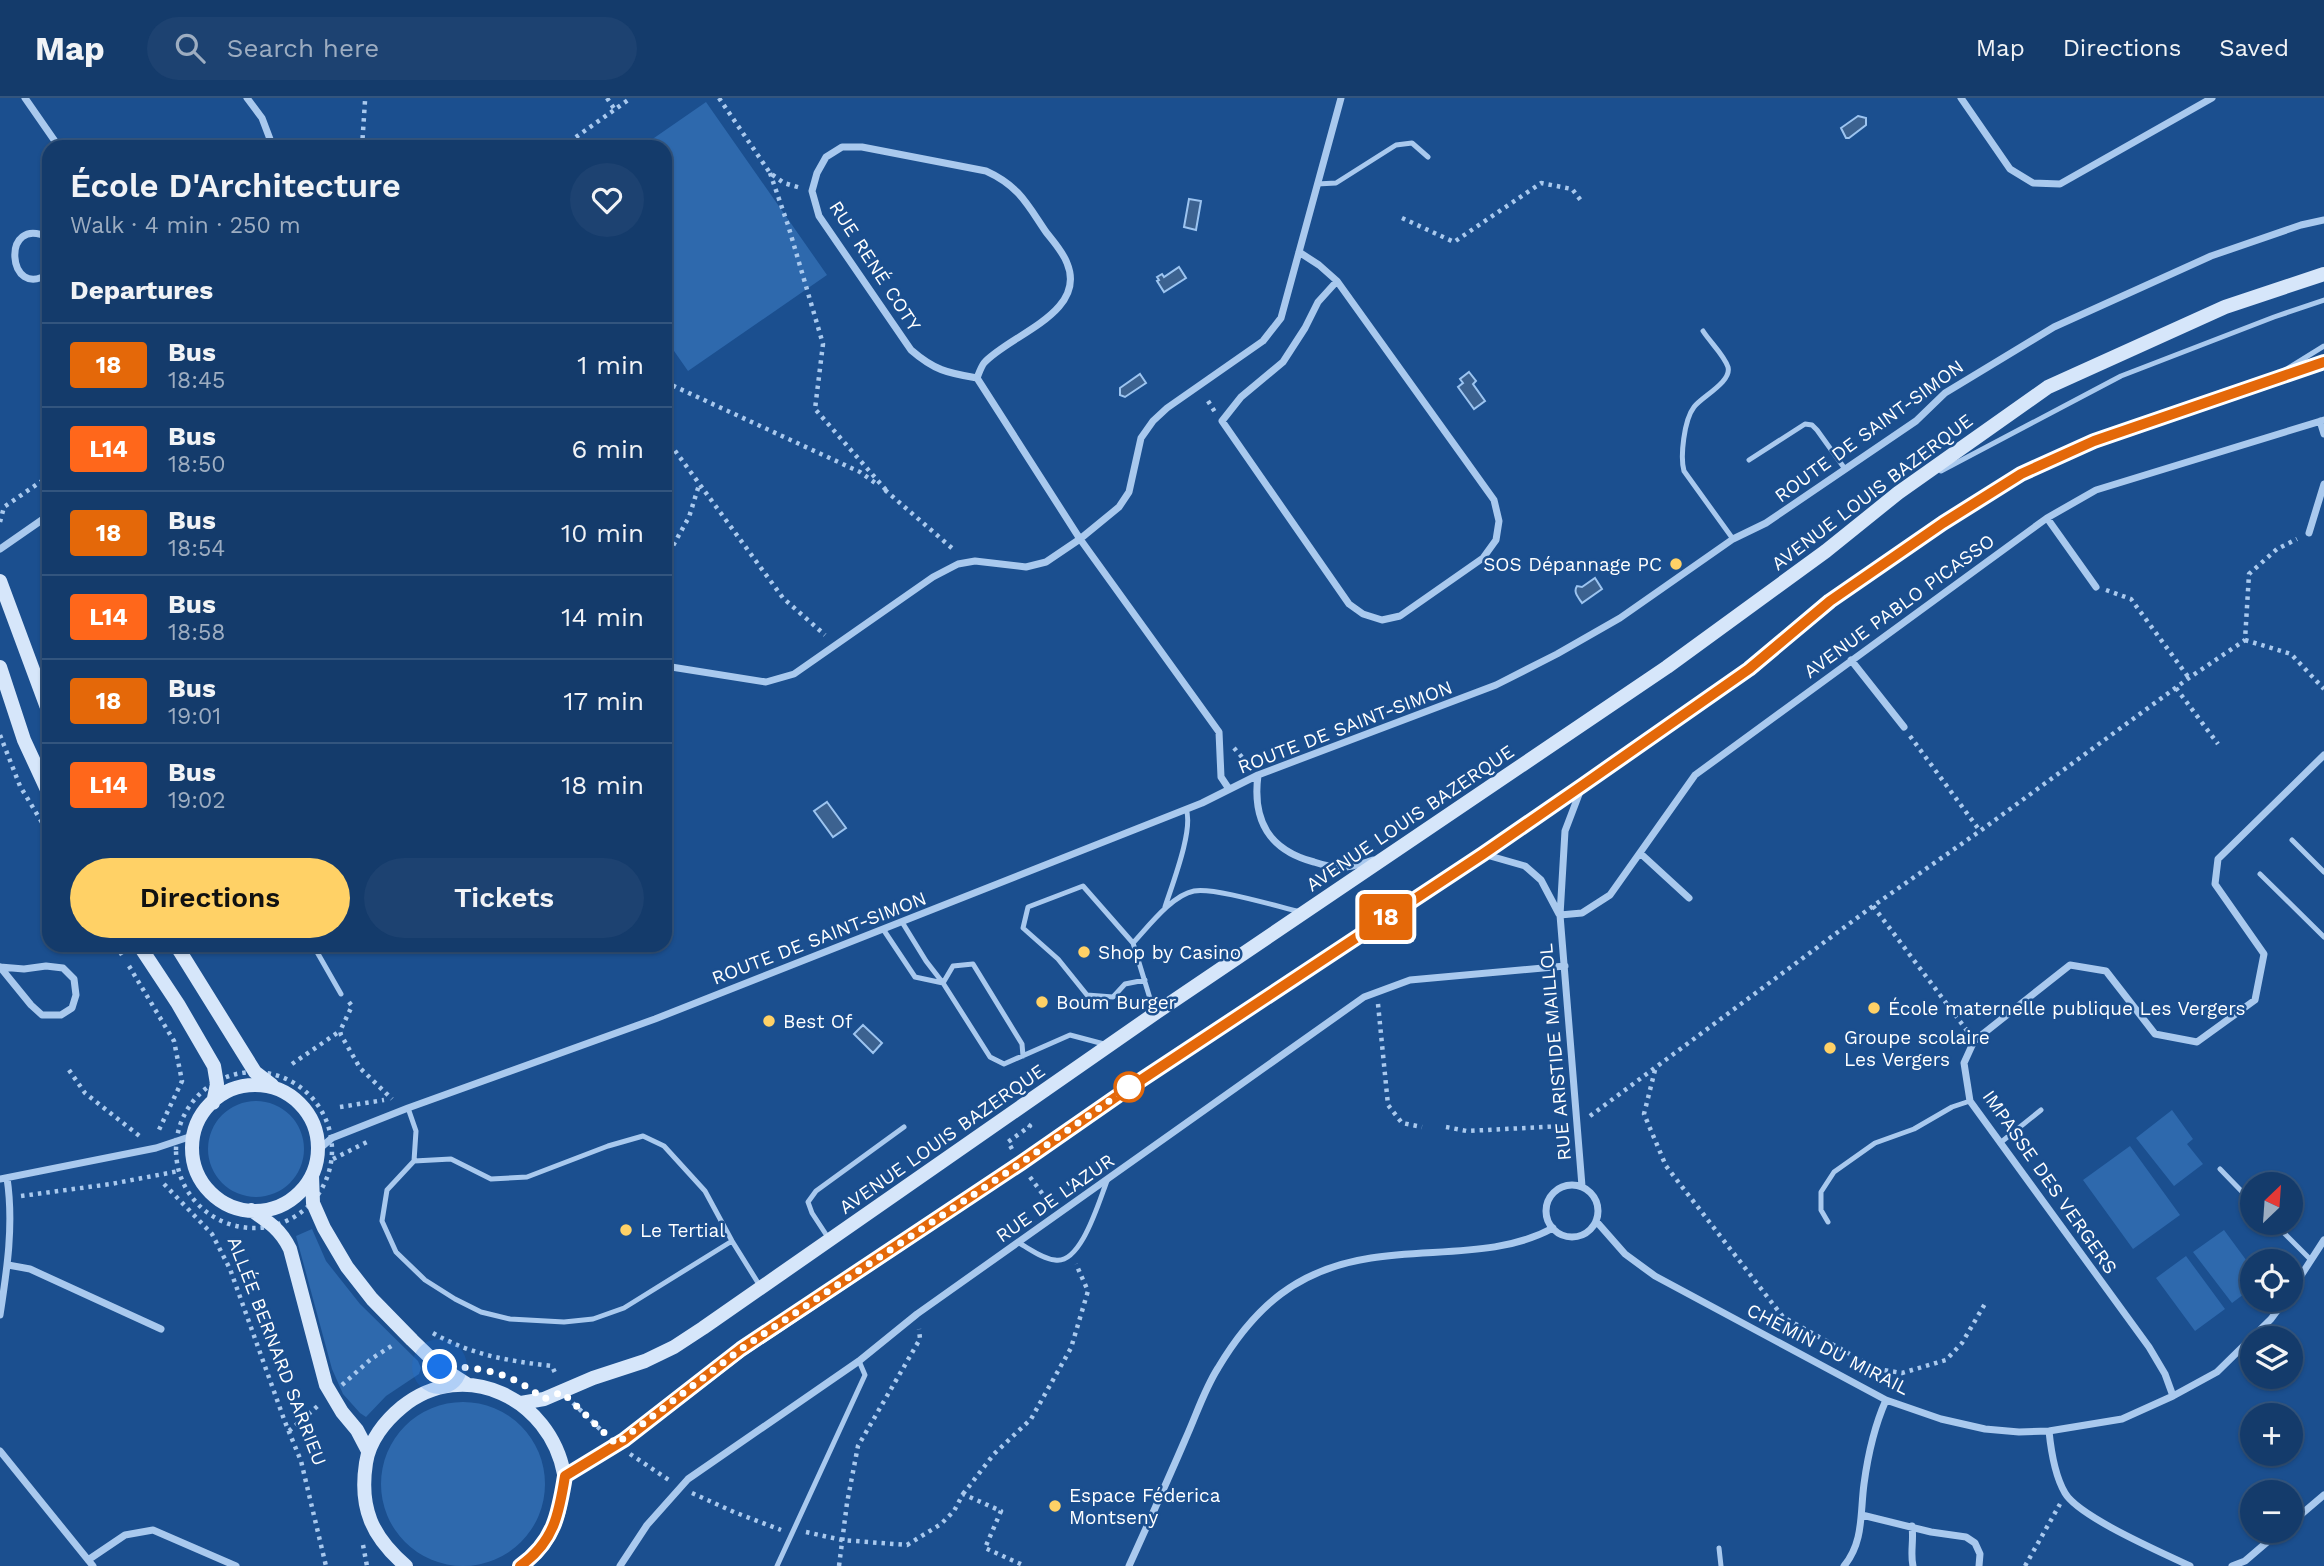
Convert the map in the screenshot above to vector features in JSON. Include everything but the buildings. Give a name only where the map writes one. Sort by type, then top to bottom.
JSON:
[{"type":"main road","name":"AVENUE LOUIS BAZERQUE","points":[[521,1403],[544,1399],[593,1378],[645,1361],[674,1347],[1157,1012],[1667,667],[1826,551],[1898,493],[2048,387],[2225,306],[2324,274]]},
{"type":"main road","points":[[565,1476],[616,1444],[741,1349],[1583,785],[1749,669],[1830,601],[1943,523],[2021,474],[2094,441],[2324,362]]},
{"type":"main road","points":[[0,581],[42,694]]},
{"type":"main road","points":[[0,667],[24,740],[42,779]]},
{"type":"main road","points":[[144,952],[214,1066],[217,1081],[213,1103]]},
{"type":"main road","points":[[180,952],[255,1072],[298,1101],[306,1111],[317,1137],[318,1150],[312,1175],[313,1203],[347,1267],[372,1299],[407,1335],[440,1367],[468,1385]]},
{"type":"main road","points":[[276,1088],[244,1085],[229,1090],[201,1114],[192,1136],[195,1172],[212,1193],[230,1206],[251,1210],[266,1210],[287,1202],[304,1188],[312,1175]]},
{"type":"main road","name":"ALLÉE BERNARD SARRIEU","points":[[251,1210],[275,1226],[290,1249],[330,1395],[357,1430],[368,1451]]},
{"type":"main road","points":[[406,1566],[377,1537],[370,1523],[364,1474],[368,1451],[392,1415],[410,1401],[446,1386],[468,1385],[505,1394],[521,1403],[540,1421],[554,1443],[565,1476],[559,1512],[551,1533],[536,1553],[520,1566]]},
{"type":"street","points":[[24,98],[54,140]]},
{"type":"street","points":[[247,98],[262,118],[270,140]]},
{"type":"street","points":[[672,667],[766,682],[794,674],[933,577],[958,564],[975,561],[1026,567],[1046,562],[1116,511],[1129,492],[1141,438],[1153,421],[1167,408],[1263,341],[1281,318],[1341,98]]},
{"type":"street","points":[[1961,98],[2010,169],[2033,183],[2060,184],[2212,98]]},
{"type":"street","name":"RUE RENÉ COTY","points":[[842,147],[862,147],[986,171],[1005,180],[1019,193],[1068,263],[1068,293],[1057,312],[1000,349],[982,365],[977,378],[952,374],[928,365],[911,350],[818,216],[812,191],[817,173],[826,157],[842,147]]},
{"type":"street","name":"ROUTE DE SAINT-SIMON","points":[[318,1150],[332,1139],[408,1108],[655,1019],[1185,809],[1258,775],[1496,685],[1620,618],[1733,539],[1766,523],[1916,421],[1945,393],[2054,327],[2211,256],[2301,225],[2324,220]]},
{"type":"street","points":[[42,234],[31,233],[22,237],[12,251],[16,269],[30,278],[42,277]]},
{"type":"street","points":[[1299,252],[1337,281],[1494,500],[1499,521],[1496,540],[1483,558],[1400,616],[1382,621],[1363,614],[1349,604],[1222,421],[1241,397],[1283,362],[1318,302],[1337,281]]},
{"type":"street","points":[[977,378],[1080,539],[1219,732],[1220,777],[1229,789]]},
{"type":"street","points":[[2322,420],[2324,434]]},
{"type":"street","name":"AVENUE PABLO PICASSO","points":[[1560,915],[1582,913],[1610,895],[1695,775],[2047,518],[2096,490],[2322,420]]},
{"type":"street","points":[[2309,533],[2324,484]]},
{"type":"street","points":[[2047,518],[2096,587]]},
{"type":"street","points":[[0,549],[42,520]]},
{"type":"street","points":[[1851,660],[1904,727]]},
{"type":"street","points":[[1974,1041],[2070,965],[2106,971],[2155,1034],[2197,1042],[2255,1000],[2264,954],[2215,884],[2218,859],[2324,755]]},
{"type":"street","points":[[1258,775],[1256,789],[1260,816],[1277,846],[1294,857],[1345,867],[1389,857]]},
{"type":"street","name":"RUE ARISTIDE MAILLOL","points":[[1582,1186],[1560,915],[1565,831],[1583,785]]},
{"type":"street","points":[[1640,853],[1689,898]]},
{"type":"street","name":"RUE ARISTIDE MAILLOL","points":[[1483,854],[1525,866],[1541,880],[1560,915]]},
{"type":"street","name":"RUE DE L'AZUR","points":[[620,1566],[646,1525],[688,1479],[859,1361],[917,1314],[1364,997],[1410,981],[1565,966]]},
{"type":"street","points":[[0,967],[63,968],[74,979],[76,995],[72,1008],[61,1015],[42,1015],[0,967]]},
{"type":"street","name":"IMPASSE DES VERGERS","points":[[1974,1041],[1964,1063],[1970,1101],[2149,1347],[2165,1374],[2172,1396]]},
{"type":"street","points":[[0,1315],[8,1265],[10,1197],[4,1178],[156,1148],[192,1136]]},
{"type":"street","points":[[1564,1185],[1582,1186],[1591,1192],[1596,1201],[1596,1222],[1584,1234],[1559,1234],[1548,1221],[1546,1213],[1550,1196],[1564,1185]]},
{"type":"street","name":"CHEMIN DU MIRAIL","points":[[1596,1222],[1625,1254],[1655,1276],[1886,1400],[1941,1419],[1985,1429],[2049,1431],[2122,1419],[2217,1372],[2276,1312]]},
{"type":"street","points":[[1129,1566],[1216,1369],[1244,1329],[1276,1296],[1307,1276],[1370,1258],[1507,1246],[1536,1238],[1553,1228]]},
{"type":"street","points":[[2303,1272],[2324,1240]]},
{"type":"street","points":[[8,1265],[30,1269],[161,1329]]},
{"type":"street","points":[[1844,1566],[1858,1545],[1864,1485],[1875,1426],[1886,1400]]},
{"type":"street","points":[[2049,1431],[2052,1454],[2066,1494],[2085,1513],[2190,1566]]},
{"type":"street","points":[[0,1451],[90,1563],[125,1535],[153,1530],[236,1566]]},
{"type":"street","points":[[2303,1513],[2324,1495]]},
{"type":"street","points":[[1862,1515],[1931,1532],[1966,1537],[1975,1543],[1980,1554],[1979,1566]]},
{"type":"street","points":[[1912,1526],[1913,1566]]},
{"type":"street","points":[[2232,1566],[2245,1561],[2266,1543]]},
{"type":"lane","points":[[1317,184],[1336,183],[1396,145],[1412,143],[1428,157]]},
{"type":"lane","points":[[1898,493],[2121,376],[2324,300]]},
{"type":"lane","points":[[1703,331],[1728,366],[1728,374],[1723,382],[1694,406],[1690,414],[1682,463],[1684,471],[1733,539]]},
{"type":"lane","points":[[2267,380],[2324,346]]},
{"type":"lane","points":[[1749,460],[1805,424],[1812,425],[1817,430],[1845,469]]},
{"type":"lane","points":[[1165,907],[1189,818],[1185,809]]},
{"type":"lane","points":[[2292,840],[2324,872]]},
{"type":"lane","points":[[2260,874],[2324,937]]},
{"type":"lane","points":[[1145,980],[1125,984],[1113,996],[1087,995],[1058,959],[1023,928],[1028,907],[1083,886],[1133,943],[1157,1012]]},
{"type":"lane","points":[[1133,943],[1165,907],[1194,891],[1222,894],[1304,912]]},
{"type":"lane","points":[[902,922],[990,1057],[1004,1064],[1070,1035],[1110,1045]]},
{"type":"lane","points":[[883,929],[915,977],[943,983]]},
{"type":"lane","points":[[317,952],[341,994]]},
{"type":"lane","points":[[943,983],[953,965],[973,964],[1022,1044],[1023,1056]]},
{"type":"lane","points":[[1828,1222],[1821,1210],[1821,1192],[1834,1172],[1875,1143],[1914,1129],[1952,1107],[1970,1101]]},
{"type":"lane","points":[[408,1108],[416,1131],[414,1161],[387,1190],[382,1221],[397,1252],[425,1280],[481,1312],[510,1319],[564,1322],[593,1320],[624,1308],[732,1241]]},
{"type":"lane","points":[[2000,1143],[2041,1111]]},
{"type":"lane","points":[[830,1240],[808,1202],[816,1191],[904,1127]]},
{"type":"lane","points":[[414,1161],[451,1159],[491,1179],[527,1177],[608,1146],[643,1136],[664,1146],[705,1191],[761,1288]]},
{"type":"lane","points":[[2220,1169],[2240,1190]]},
{"type":"lane","points":[[1019,1243],[1052,1260],[1062,1261],[1072,1256],[1079,1247],[1107,1181]]},
{"type":"lane","points":[[2287,1236],[2311,1260]]},
{"type":"lane","points":[[776,1566],[865,1376],[859,1361]]},
{"type":"lane","points":[[1719,1548],[1721,1566]]},
{"type":"path","points":[[607,98],[615,110]]},
{"type":"path","points":[[572,140],[631,98]]},
{"type":"path","points":[[362,140],[365,99]]},
{"type":"path","points":[[722,100],[770,173],[788,225],[823,344],[815,410],[886,490]]},
{"type":"path","points":[[770,173],[784,183],[801,188]]},
{"type":"path","points":[[1402,218],[1454,242],[1541,183],[1572,189],[1582,202]]},
{"type":"path","points":[[672,385],[860,472],[886,490],[953,549]]},
{"type":"path","points":[[672,446],[783,598],[825,635]]},
{"type":"path","points":[[0,522],[4,508],[42,481]]},
{"type":"path","points":[[672,547],[689,517],[700,484]]},
{"type":"path","points":[[2245,640],[2249,574],[2277,549],[2309,533]]},
{"type":"path","points":[[2096,587],[2131,598],[2189,678]]},
{"type":"path","points":[[1446,1127],[1467,1131],[1577,1125],[1655,1070],[1873,906],[2245,640]]},
{"type":"path","points":[[2245,640],[2291,654],[2324,689]]},
{"type":"path","points":[[2176,688],[2218,744]]},
{"type":"path","points":[[1904,727],[1980,831]]},
{"type":"path","points":[[1219,732],[1258,775]]},
{"type":"path","points":[[0,735],[20,786],[42,822]]},
{"type":"path","points":[[1873,906],[1974,1041]]},
{"type":"path","points":[[120,952],[174,1041],[182,1081],[155,1139]]},
{"type":"path","points":[[1377,993],[1388,1105],[1402,1123],[1422,1127]]},
{"type":"path","points":[[292,1064],[340,1031],[352,1006],[341,994]]},
{"type":"path","points":[[340,1031],[360,1068],[392,1099],[340,1107]]},
{"type":"path","points":[[69,1070],[85,1094],[144,1139]]},
{"type":"path","points":[[1655,1070],[1644,1114],[1666,1166],[1783,1317],[1877,1369],[1902,1373],[1946,1360],[1962,1343],[1986,1302]]},
{"type":"path","points":[[255,1072],[282,1077],[306,1091],[323,1112],[332,1139],[332,1159],[326,1182],[313,1203],[296,1217],[275,1226],[250,1228],[226,1223],[204,1210],[187,1191],[179,1171],[176,1141],[189,1106],[202,1092],[217,1081],[235,1074],[255,1072]]},
{"type":"path","points":[[332,1159],[377,1137]]},
{"type":"path","points":[[10,1197],[111,1184],[179,1171]]},
{"type":"path","name":"ALLÉE BERNARD SARRIEU","points":[[164,1184],[212,1234],[230,1269],[301,1461],[326,1566]]},
{"type":"path","points":[[289,1431],[371,1359],[420,1326],[450,1343],[497,1359],[552,1366],[562,1392],[616,1444],[680,1488],[778,1530],[794,1528],[842,1540],[907,1545],[941,1524],[954,1511],[963,1494],[993,1454],[1031,1419],[1071,1348],[1088,1291],[1072,1256]]},
{"type":"path","points":[[839,1566],[858,1446],[920,1339],[917,1314]]},
{"type":"path","points":[[963,1494],[1001,1511],[985,1548],[1025,1566]]},
{"type":"path","points":[[2025,1566],[2066,1494]]},
{"type":"path","points":[[362,1540],[367,1566]]},
{"type":"shaded area","points":[[706,102],[827,275],[688,371],[672,348],[672,140],[651,140]]},
{"type":"shaded area","points":[[1858,116],[1866,118],[1866,125],[1846,138],[1841,128]]},
{"type":"shaded area","points":[[1189,199],[1201,201],[1196,230],[1184,227]]},
{"type":"shaded area","points":[[1179,267],[1186,278],[1164,292],[1157,277],[1162,274],[1164,277]]},
{"type":"shaded area","points":[[1469,372],[1476,381],[1473,384],[1485,401],[1474,409],[1458,387],[1463,383],[1460,379]]},
{"type":"shaded area","points":[[1140,374],[1146,383],[1125,397],[1120,395],[1120,388]]},
{"type":"shaded area","points":[[1595,578],[1602,589],[1582,603],[1576,592],[1577,586],[1582,587]]},
{"type":"shaded area","points":[[827,802],[846,828],[833,837],[814,811]]},
{"type":"shaded area","points":[[863,1025],[882,1043],[873,1053],[854,1034]]},
{"type":"shaded area","points":[[256,1101],[274,1105],[290,1115],[300,1131],[304,1149],[300,1167],[290,1183],[274,1193],[256,1197],[238,1193],[222,1183],[212,1167],[208,1149],[212,1131],[222,1115],[238,1105]]},
{"type":"shaded area","points":[[2172,1110],[2193,1139],[2187,1144],[2203,1164],[2174,1186],[2136,1138]]},
{"type":"shaded area","points":[[2130,1146],[2180,1215],[2133,1249],[2083,1180]]},
{"type":"shaded area","points":[[312,1229],[326,1261],[360,1304],[418,1361],[421,1368],[419,1374],[386,1396],[366,1417],[343,1394],[332,1369],[296,1236]]},
{"type":"shaded area","points":[[2224,1230],[2240,1252],[2240,1297],[2232,1303],[2193,1252]]},
{"type":"shaded area","points":[[2186,1256],[2225,1309],[2195,1331],[2156,1278]]},
{"type":"shaded area","points":[[463,1402],[494,1408],[521,1426],[539,1453],[545,1484],[539,1515],[521,1542],[494,1560],[463,1566],[432,1560],[405,1542],[387,1515],[381,1484],[387,1453],[405,1426],[432,1408]]},
{"type":"bus line","name":"18","points":[[520,1566],[536,1553],[551,1533],[559,1512],[565,1476],[624,1440],[741,1349],[1583,785],[1749,669],[1830,601],[1943,523],[2021,474],[2094,441],[2324,362]]},
{"type":"place","name":"SOS Dépannage PC","points":[[1676,564]]},
{"type":"place","name":"Shop by Casino","points":[[1084,952]]},
{"type":"place","name":"Boum Burger","points":[[1042,1002]]},
{"type":"place","name":"École maternelle publique Les Vergers","points":[[1874,1008]]},
{"type":"place","name":"Best Of","points":[[769,1021]]},
{"type":"place","name":"Groupe scolaire Les Vergers","points":[[1830,1048]]},
{"type":"place","name":"Le Tertial","points":[[626,1230]]},
{"type":"place","name":"Espace Féderica Montseny","points":[[1055,1506]]},
{"type":"route","points":[[440,1367],[477,1369],[516,1380],[544,1399],[562,1392],[616,1444],[741,1349],[1021,1163],[1129,1087]]}]
